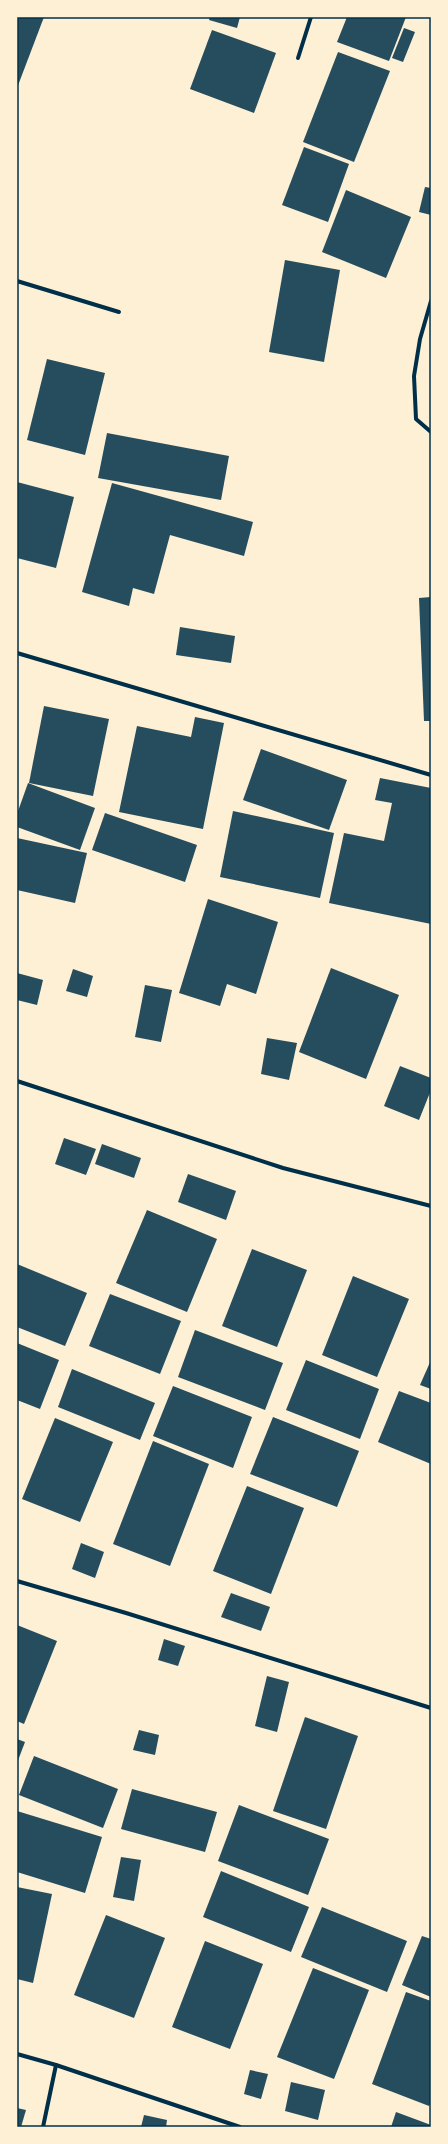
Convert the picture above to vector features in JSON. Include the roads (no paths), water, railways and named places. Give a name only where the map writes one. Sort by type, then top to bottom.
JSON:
[{"type":"street","points":[[298,58],[311,17]]},
{"type":"street","points":[[17,281],[119,312]]},
{"type":"street","points":[[431,301],[420,339],[414,376],[416,419],[431,432]]},
{"type":"street","points":[[17,653],[431,775]]},
{"type":"street","points":[[17,1080],[283,1168],[431,1206]]},
{"type":"street","points":[[17,1581],[431,1708]]},
{"type":"street","points":[[17,2054],[56,2065],[240,2127]]},
{"type":"street","points":[[43,2127],[56,2065]]}]
